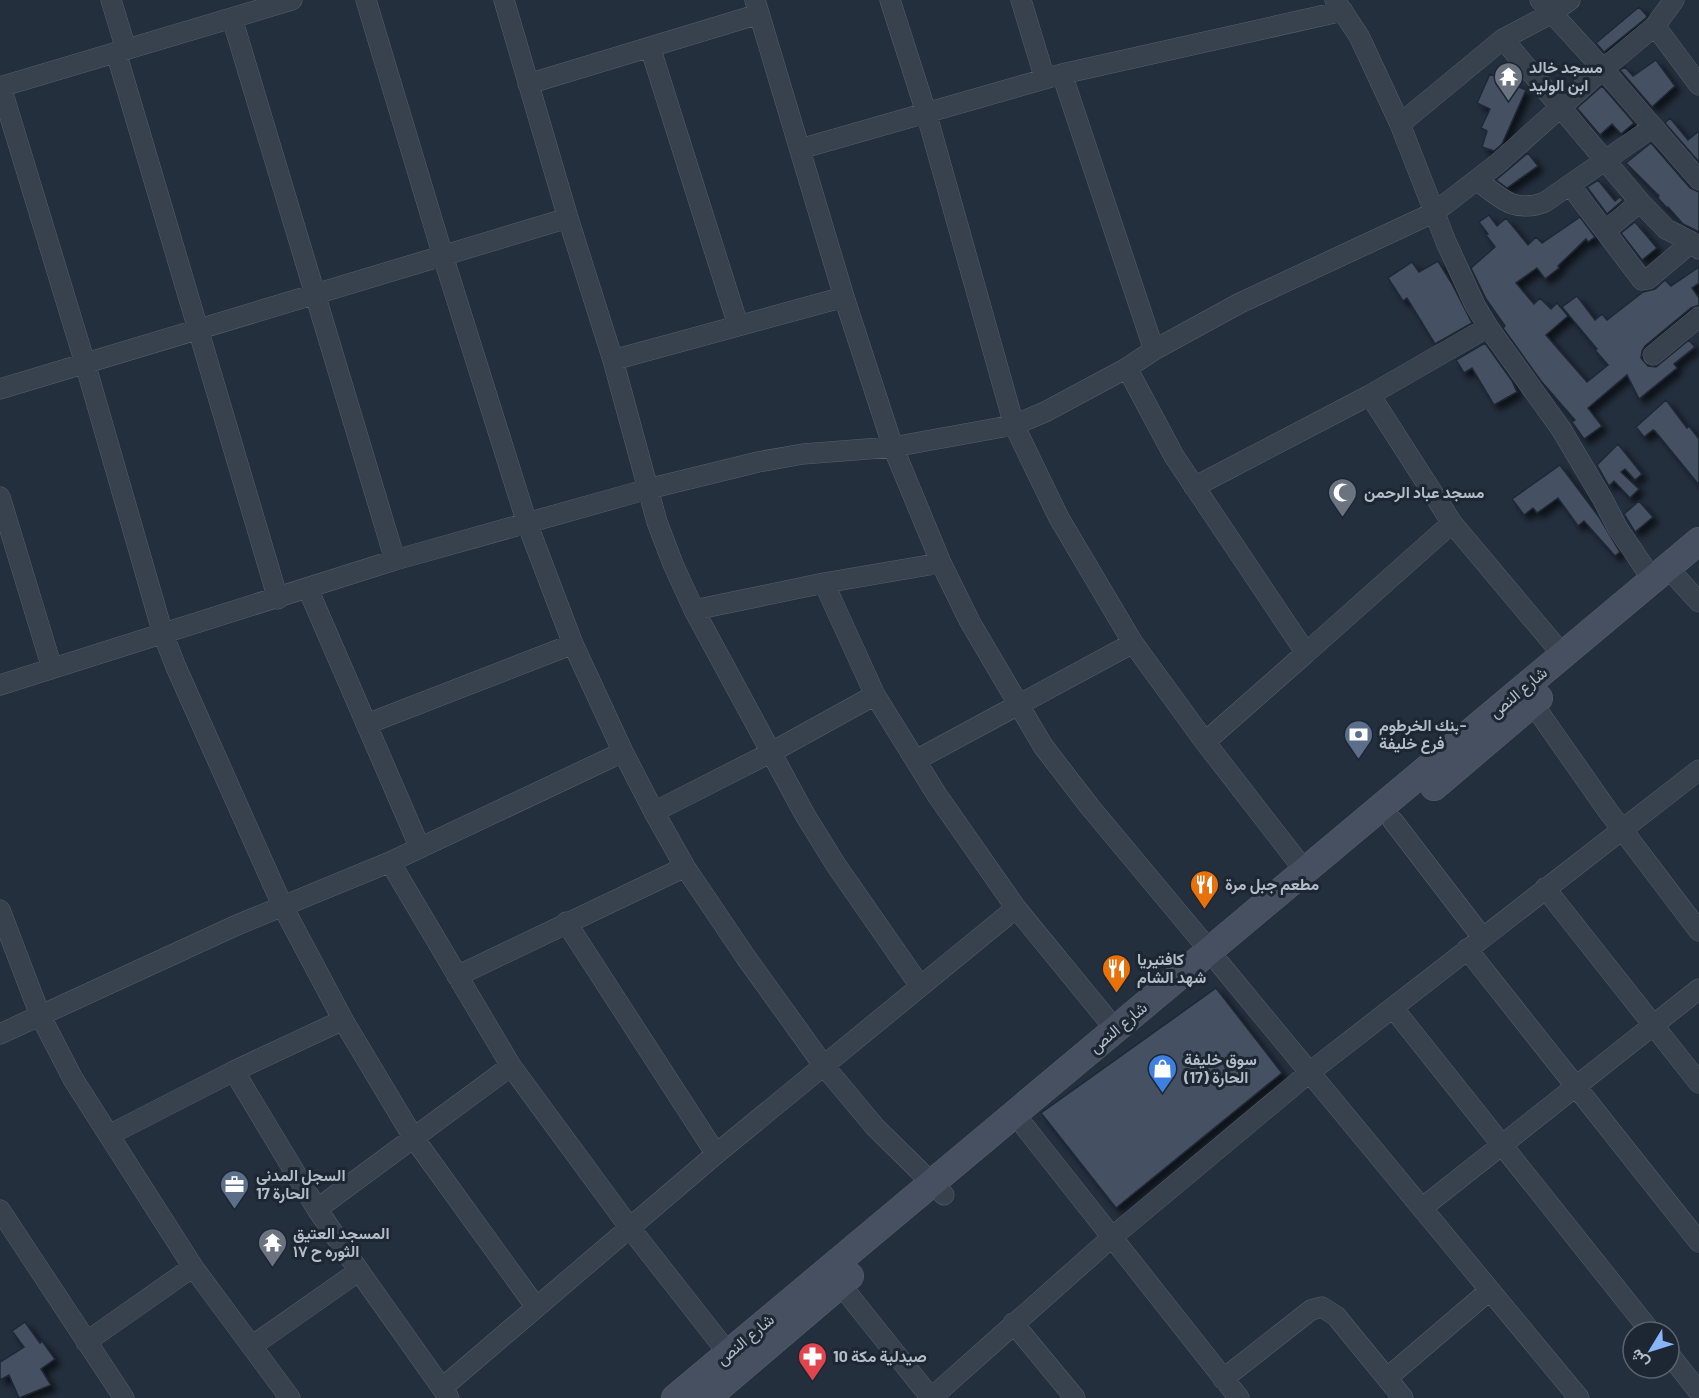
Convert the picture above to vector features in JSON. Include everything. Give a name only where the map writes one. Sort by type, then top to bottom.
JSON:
[{"type":"main road","name":"شارع النص","points":[[675,1398],[728,1353],[938,1190],[1025,1127],[1215,957],[1305,871],[1496,723],[1533,704],[1699,541]]},
{"type":"main road","name":"شارع النص","points":[[707,1398],[840,1284],[938,1190],[1115,1029],[1215,957],[1393,821],[1496,723],[1562,654],[1666,575],[1699,562]]},
{"type":"street","points":[[111,0],[121,51],[197,330],[278,599]]},
{"type":"street","points":[[292,0],[252,6],[232,18],[0,87],[86,363],[163,634],[176,667],[283,907],[343,1020],[413,1137],[536,1307]]},
{"type":"street","points":[[366,0],[527,523],[573,644],[623,752],[686,867],[745,956],[824,1066],[875,1127],[938,1190]]},
{"type":"street","points":[[504,0],[568,218],[613,360],[657,522],[673,564],[694,610],[771,753],[836,865],[920,986]]},
{"type":"street","points":[[891,0],[926,112],[1014,425],[1059,518],[1133,643],[1205,742],[1305,871]]},
{"type":"street","points":[[1021,0],[1054,77],[1154,350]]},
{"type":"street","points":[[1400,124],[1546,6],[1570,0]]},
{"type":"street","points":[[0,685],[278,599],[395,560],[648,489],[758,462],[803,454],[893,447],[1014,425],[1045,412],[1127,368],[1154,350],[1240,303],[1435,212],[1477,180],[1655,26],[1674,0]]},
{"type":"street","points":[[800,149],[1054,77],[1339,5],[1359,36],[1400,124],[1460,274],[1488,327],[1561,429],[1617,527],[1666,575],[1699,602]]},
{"type":"street","points":[[1546,6],[1653,127],[1695,168]]},
{"type":"street","points":[[528,84],[650,47],[757,7],[844,297],[893,447],[941,563],[970,622],[1018,706],[1043,746],[1090,807],[1579,1398]]},
{"type":"street","points":[[232,18],[395,560]]},
{"type":"street","points":[[1655,26],[1699,86]]},
{"type":"street","points":[[1503,39],[1640,202],[1666,229],[1696,246],[1642,280],[1570,185]]},
{"type":"street","points":[[650,47],[738,325]]},
{"type":"street","points":[[1477,180],[1507,203],[1524,207],[1535,206],[1545,202],[1653,127]]},
{"type":"street","points":[[1605,231],[1640,202]]},
{"type":"street","points":[[0,389],[568,218]]},
{"type":"street","points":[[613,360],[844,297]]},
{"type":"street","points":[[1653,355],[1699,317]]},
{"type":"street","points":[[1194,487],[1370,395],[1488,327]]},
{"type":"street","points":[[1127,368],[1174,456],[1306,653]]},
{"type":"street","points":[[1370,395],[1452,523],[1562,654]]},
{"type":"street","points":[[0,497],[52,668]]},
{"type":"street","points":[[1205,742],[1452,523]]},
{"type":"street","points":[[694,610],[824,583],[941,563]]},
{"type":"street","points":[[824,583],[875,695],[949,813],[1016,908],[1115,1029]]},
{"type":"street","points":[[308,589],[420,848]]},
{"type":"street","points":[[916,760],[1133,643]]},
{"type":"street","points":[[367,724],[573,644]]},
{"type":"street","points":[[654,812],[771,753],[875,695]]},
{"type":"street","points":[[1533,704],[1622,829],[1699,931]]},
{"type":"street","points":[[0,1034],[183,950],[390,862],[623,752]]},
{"type":"street","points":[[840,1284],[931,1398],[1111,1238],[1310,1072],[1545,888],[1698,773]]},
{"type":"street","points":[[1393,821],[1575,1086],[1699,1242]]},
{"type":"street","points":[[390,862],[511,1066],[630,1228],[728,1353]]},
{"type":"street","points":[[457,976],[566,922],[686,867]]},
{"type":"street","points":[[1545,888],[1699,1083]]},
{"type":"street","points":[[234,1071],[317,1209],[446,1393],[536,1307],[716,1154],[1016,908]]},
{"type":"street","points":[[0,910],[40,1015],[73,1079],[193,1267],[290,1398]]},
{"type":"street","points":[[566,922],[716,1154]]},
{"type":"street","points":[[1422,1208],[1699,989]]},
{"type":"street","points":[[1393,1008],[1641,1320]]},
{"type":"street","points":[[109,1136],[234,1071],[343,1020]]},
{"type":"street","points":[[317,1209],[511,1066]]},
{"type":"street","points":[[1025,1127],[1239,1398]]},
{"type":"street","points":[[0,1210],[124,1398]]},
{"type":"street","points":[[86,1342],[193,1267]]},
{"type":"street","points":[[252,1346],[359,1271]]},
{"type":"street","points":[[1386,1378],[1490,1290]]},
{"type":"street","points":[[1223,1379],[1311,1310],[1322,1307],[1336,1317],[1403,1398]]},
{"type":"street","points":[[1013,1323],[1075,1398]]},
{"type":"street","points":[[1681,1369],[1699,1392]]},
{"type":"building","points":[[1639,7],[1647,16],[1646,18],[1604,52],[1596,43]]},
{"type":"building","points":[[1656,60],[1675,86],[1652,107],[1620,70],[1625,67],[1633,76]]},
{"type":"building","points":[[1490,74],[1526,90],[1502,144],[1494,151],[1482,147],[1487,131],[1481,128],[1490,109],[1477,103]]},
{"type":"building","points":[[1602,86],[1634,123],[1621,134],[1612,124],[1600,135],[1577,108]]},
{"type":"building","points":[[1670,118],[1688,140],[1699,131],[1699,162],[1665,123]]},
{"type":"building","points":[[1651,143],[1690,188],[1699,192],[1699,232],[1683,224],[1626,163]]},
{"type":"building","points":[[1528,153],[1538,166],[1507,188],[1496,180]]},
{"type":"building","points":[[1598,180],[1615,201],[1620,197],[1623,200],[1607,214],[1587,187]]},
{"type":"building","points":[[1489,215],[1497,226],[1506,218],[1528,245],[1536,237],[1542,243],[1580,217],[1595,237],[1588,242],[1586,239],[1558,266],[1559,268],[1545,279],[1537,268],[1516,283],[1534,304],[1540,298],[1551,309],[1557,303],[1568,316],[1546,335],[1587,382],[1608,365],[1562,307],[1577,296],[1595,320],[1602,314],[1607,320],[1643,292],[1655,289],[1665,280],[1671,286],[1699,267],[1699,283],[1692,288],[1699,298],[1699,305],[1691,308],[1645,346],[1641,358],[1648,366],[1656,367],[1689,340],[1695,347],[1674,364],[1677,368],[1639,399],[1627,375],[1588,408],[1602,426],[1584,439],[1572,422],[1575,420],[1541,381],[1503,328],[1505,326],[1486,299],[1471,268],[1495,247],[1479,222]]},
{"type":"building","points":[[1635,222],[1657,248],[1642,260],[1621,233]]},
{"type":"building","points":[[1438,261],[1472,323],[1435,344],[1407,298],[1403,301],[1388,278],[1412,262],[1419,272]]},
{"type":"building","points":[[1485,343],[1512,381],[1517,392],[1494,405],[1472,368],[1464,373],[1456,360]]},
{"type":"building","points":[[1666,400],[1687,428],[1689,426],[1699,439],[1699,485],[1655,431],[1653,430],[1644,437],[1636,427]]},
{"type":"building","points":[[1618,444],[1642,474],[1635,480],[1625,469],[1621,472],[1639,489],[1630,498],[1614,481],[1609,486],[1597,465]]},
{"type":"building","points":[[1560,465],[1599,517],[1620,552],[1615,556],[1584,521],[1578,526],[1558,498],[1537,513],[1533,508],[1524,515],[1512,499]]},
{"type":"building","points":[[1639,501],[1653,517],[1635,532],[1624,514]]},
{"type":"building","name":"سوق خليفة الحارة (17)","points":[[1216,988],[1282,1073],[1116,1208],[1041,1113]]},
{"type":"building","points":[[25,1322],[55,1359],[41,1369],[51,1385],[19,1398],[9,1375],[0,1380],[0,1362],[24,1347],[12,1331]]},
{"type":"place","name":"مسجد خالد ابن الوليد","points":[[1508,102]]},
{"type":"place","name":"مسجد عباد الرحمن","points":[[1343,518]]},
{"type":"place","name":"بنك الخرطوم- فرع خليفة","points":[[1358,760]]},
{"type":"place","name":"مطعم جبل مرة","points":[[1204,910]]},
{"type":"place","name":"كافتيريا شهد الشام","points":[[1116,994]]},
{"type":"place","name":"سوق خليفة الحارة (17)","points":[[1163,1094]]},
{"type":"place","name":"السجل المدني الحارة 17","points":[[235,1210]]},
{"type":"place","name":"المسجد العتيق الثوره ح ١٧","points":[[272,1268]]},
{"type":"place","name":"صيدلية مكة 10","points":[[812,1382]]}]
